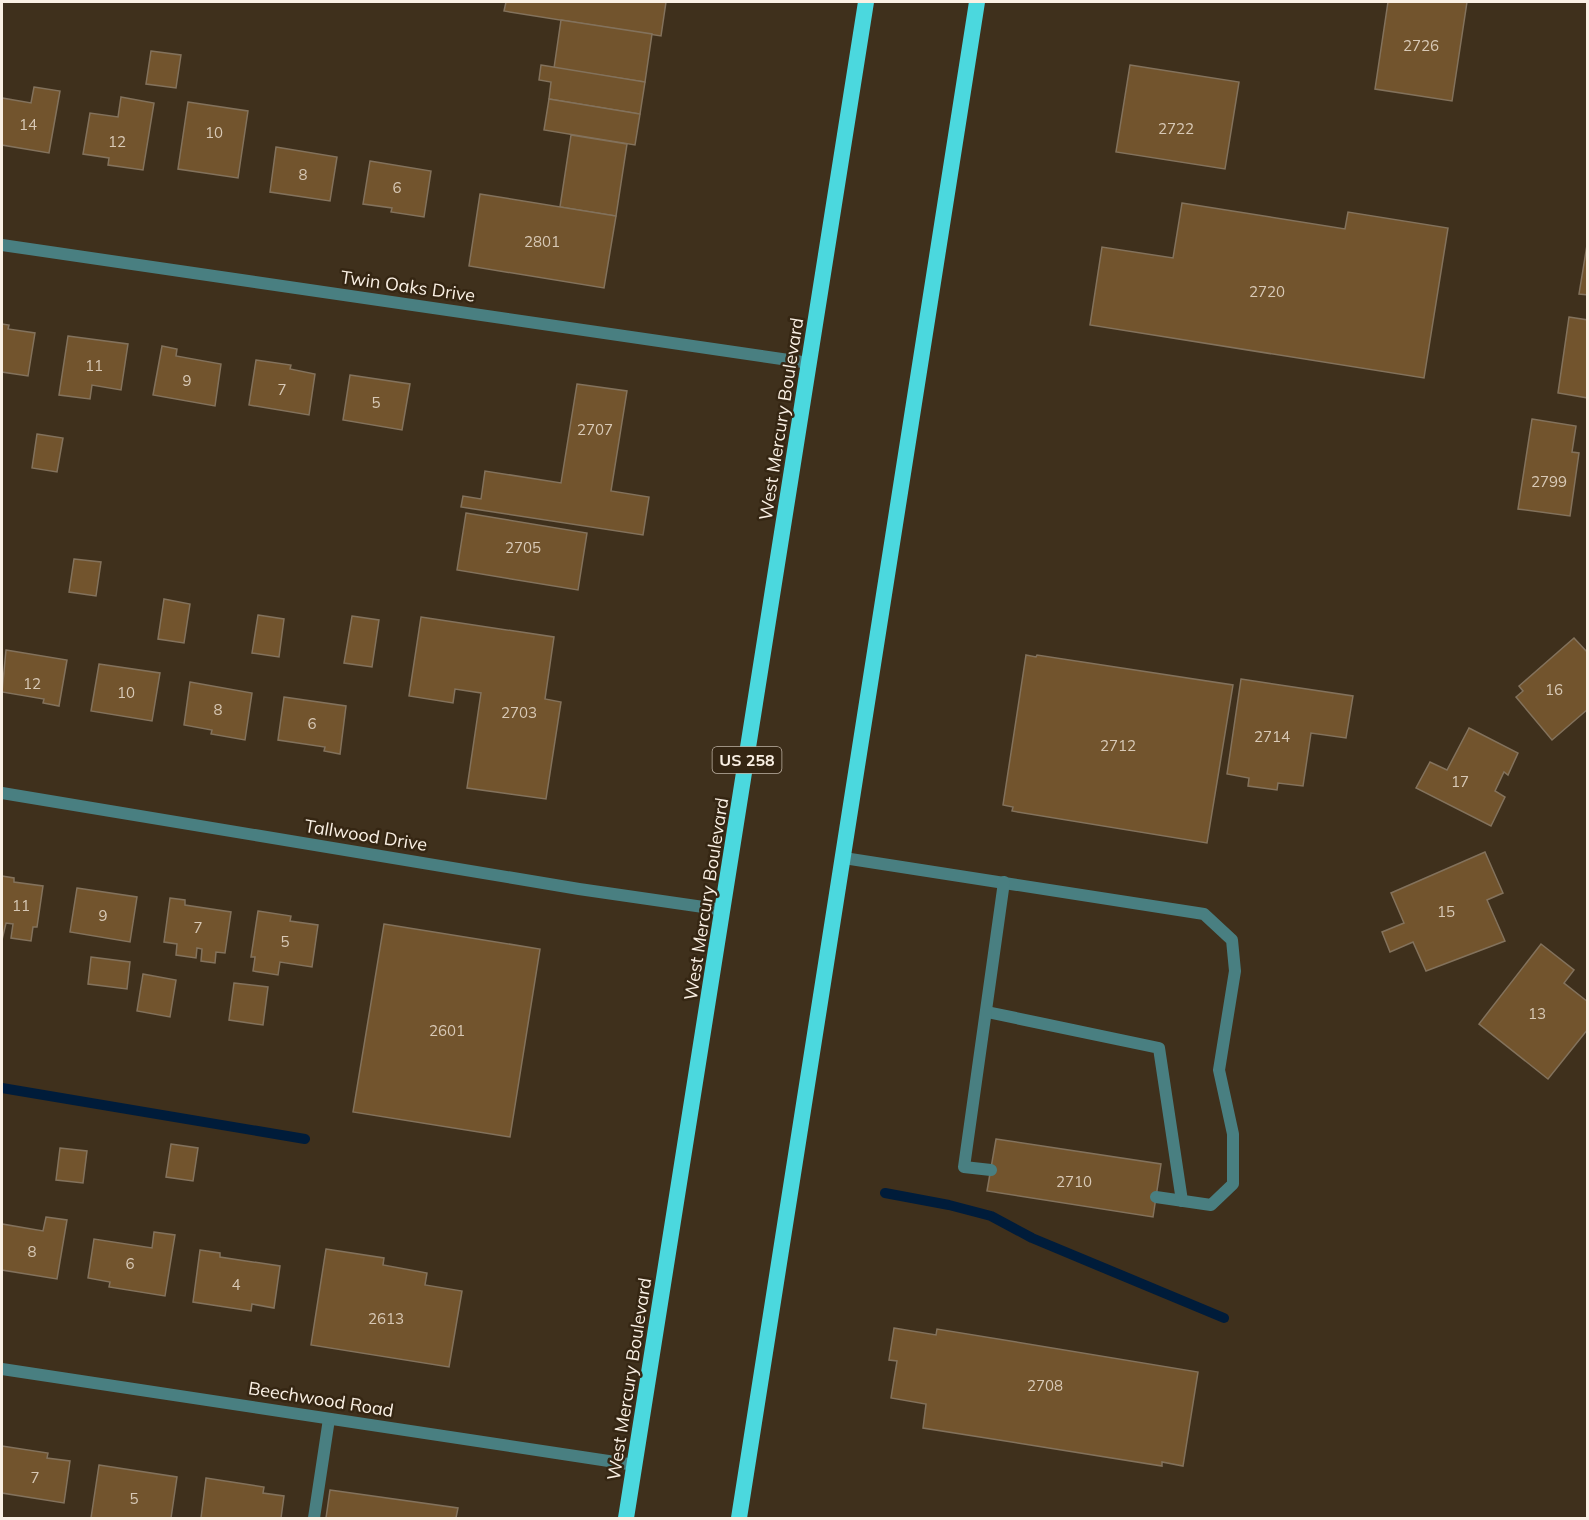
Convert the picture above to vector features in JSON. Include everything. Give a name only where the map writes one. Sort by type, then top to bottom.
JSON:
[{"type":"highway","name":"West Mercury Boulevard","points":[[627,1518],[866,2]]},
{"type":"highway","points":[[739,1518],[977,2]]},
{"type":"street","name":"Twin Oaks Drive","points":[[2,244],[809,363]]},
{"type":"street","name":"Tallwood Drive","points":[[2,793],[567,887],[724,910]]},
{"type":"street","points":[[844,858],[1204,914],[1233,940],[1235,971],[1219,1070],[1233,1134],[1233,1184],[1211,1205],[1156,1197]]},
{"type":"street","points":[[991,1170],[964,1167],[1004,882]]},
{"type":"street","points":[[987,1012],[1160,1048],[1182,1201]]},
{"type":"street","name":"Beechwood Road","points":[[2,1369],[635,1465]]},
{"type":"street","points":[[314,1518],[329,1419]]},
{"type":"building","points":[[506,2],[666,2],[661,36],[504,11]]},
{"type":"building","points":[[1388,2],[1467,2],[1452,101],[1375,89]]},
{"type":"building","points":[[561,20],[652,34],[645,82],[554,68]]},
{"type":"building","points":[[151,51],[181,55],[176,88],[146,84]]},
{"type":"building","points":[[541,65],[645,82],[640,114],[549,99],[551,82],[539,80]]},
{"type":"building","points":[[1130,65],[1239,82],[1225,169],[1116,152]]},
{"type":"building","points":[[34,87],[60,91],[49,153],[2,145],[2,98],[31,103]]},
{"type":"building","points":[[121,97],[154,103],[143,170],[108,165],[109,158],[83,154],[90,113],[118,117]]},
{"type":"building","points":[[549,99],[640,114],[635,145],[544,130]]},
{"type":"building","points":[[188,102],[248,111],[238,178],[178,169]]},
{"type":"building","points":[[571,135],[627,144],[616,216],[560,207]]},
{"type":"building","points":[[276,147],[337,157],[330,201],[270,192]]},
{"type":"building","points":[[370,161],[431,171],[424,217],[391,212],[392,208],[363,204]]},
{"type":"building","points":[[480,194],[616,216],[604,288],[469,266]]},
{"type":"building","points":[[1182,203],[1345,229],[1348,212],[1448,228],[1424,378],[1090,325],[1102,247],[1173,258]]},
{"type":"building","points":[[1588,239],[1588,295],[1579,294]]},
{"type":"building","points":[[1569,317],[1588,320],[1588,398],[1558,393]]},
{"type":"building","points":[[2,324],[9,325],[8,329],[35,333],[28,376],[2,372]]},
{"type":"building","points":[[68,336],[128,344],[121,390],[92,385],[90,399],[59,395]]},
{"type":"building","points":[[162,346],[177,349],[176,356],[221,364],[215,406],[153,395]]},
{"type":"building","points":[[256,360],[291,365],[290,369],[315,374],[309,415],[249,405]]},
{"type":"building","points":[[350,375],[410,384],[402,430],[343,420]]},
{"type":"building","points":[[577,384],[627,391],[611,491],[649,497],[643,535],[461,507],[463,496],[481,499],[485,471],[561,483]]},
{"type":"building","points":[[1532,419],[1576,426],[1572,452],[1579,453],[1570,516],[1518,509]]},
{"type":"building","points":[[37,434],[63,438],[57,472],[32,468]]},
{"type":"building","points":[[466,513],[587,533],[578,590],[457,570]]},
{"type":"building","points":[[74,559],[101,562],[96,596],[69,592]]},
{"type":"building","points":[[164,599],[190,604],[184,643],[158,639]]},
{"type":"building","points":[[258,615],[284,619],[279,657],[252,653]]},
{"type":"building","points":[[352,616],[379,620],[372,667],[344,663]]},
{"type":"building","points":[[421,617],[554,637],[545,699],[561,702],[546,799],[467,788],[481,693],[455,689],[453,703],[409,696]]},
{"type":"building","points":[[1574,638],[1588,653],[1588,709],[1552,740],[1516,697],[1523,691],[1519,686]]},
{"type":"building","points":[[6,650],[67,660],[59,706],[43,703],[44,699],[2,692]]},
{"type":"building","points":[[1026,655],[1233,685],[1207,843],[1012,811],[1013,807],[1003,805]]},
{"type":"building","points":[[99,664],[160,673],[152,721],[91,711]]},
{"type":"building","points":[[1241,679],[1353,696],[1346,738],[1311,733],[1303,786],[1278,783],[1277,790],[1248,786],[1249,778],[1227,774]]},
{"type":"building","points":[[190,682],[252,693],[245,740],[211,734],[212,730],[184,725]]},
{"type":"building","points":[[284,697],[346,706],[340,754],[324,751],[325,747],[278,740]]},
{"type":"building","points":[[1469,728],[1518,753],[1508,775],[1504,772],[1495,791],[1505,797],[1491,826],[1416,788],[1430,762],[1447,770]]},
{"type":"building","points":[[1485,852],[1503,893],[1487,900],[1505,941],[1426,971],[1413,942],[1390,952],[1382,932],[1404,923],[1391,893]]},
{"type":"building","points":[[2,876],[14,878],[14,882],[43,886],[37,927],[33,927],[31,941],[11,938],[13,924],[6,923],[2,940]]},
{"type":"building","points":[[77,888],[137,897],[130,942],[70,932]]},
{"type":"building","points":[[170,898],[185,900],[185,905],[231,912],[225,953],[216,952],[215,963],[201,961],[202,949],[197,948],[196,958],[176,955],[177,944],[164,942]]},
{"type":"building","points":[[258,911],[291,916],[290,921],[318,925],[312,967],[280,962],[278,975],[253,971],[255,957],[251,957]]},
{"type":"building","points":[[384,924],[540,949],[510,1137],[353,1112]]},
{"type":"building","points":[[1541,944],[1574,970],[1564,983],[1588,1002],[1588,1029],[1548,1079],[1479,1024]]},
{"type":"building","points":[[91,957],[130,962],[127,989],[88,984]]},
{"type":"building","points":[[143,974],[176,980],[170,1017],[137,1011]]},
{"type":"building","points":[[234,983],[268,987],[263,1025],[229,1020]]},
{"type":"building","points":[[996,1139],[1161,1164],[1153,1217],[987,1191]]},
{"type":"building","points":[[171,1144],[198,1148],[193,1181],[166,1177]]},
{"type":"building","points":[[60,1148],[87,1151],[83,1183],[56,1180]]},
{"type":"building","points":[[46,1217],[67,1220],[57,1279],[2,1270],[2,1224],[43,1231]]},
{"type":"building","points":[[154,1232],[175,1235],[165,1296],[109,1287],[110,1282],[88,1278],[94,1239],[152,1248]]},
{"type":"building","points":[[326,1249],[384,1258],[383,1265],[427,1273],[425,1285],[462,1291],[449,1367],[311,1345]]},
{"type":"building","points":[[200,1250],[220,1253],[220,1257],[280,1266],[274,1308],[252,1304],[251,1311],[193,1302]]},
{"type":"building","points":[[894,1328],[936,1335],[937,1329],[1198,1372],[1183,1466],[1162,1462],[1162,1466],[923,1428],[926,1404],[891,1398],[897,1361],[889,1360]]},
{"type":"building","points":[[2,1446],[48,1453],[47,1458],[70,1461],[64,1503],[2,1493]]},
{"type":"building","points":[[99,1465],[177,1477],[171,1518],[91,1518]]},
{"type":"building","points":[[206,1478],[264,1487],[263,1493],[284,1496],[281,1518],[201,1518]]},
{"type":"building","points":[[330,1490],[458,1508],[456,1518],[326,1518]]},
{"type":"waterway","points":[[2,1088],[305,1139]]},
{"type":"waterway","points":[[885,1193],[949,1205],[991,1216],[1032,1238],[1224,1318]]}]
